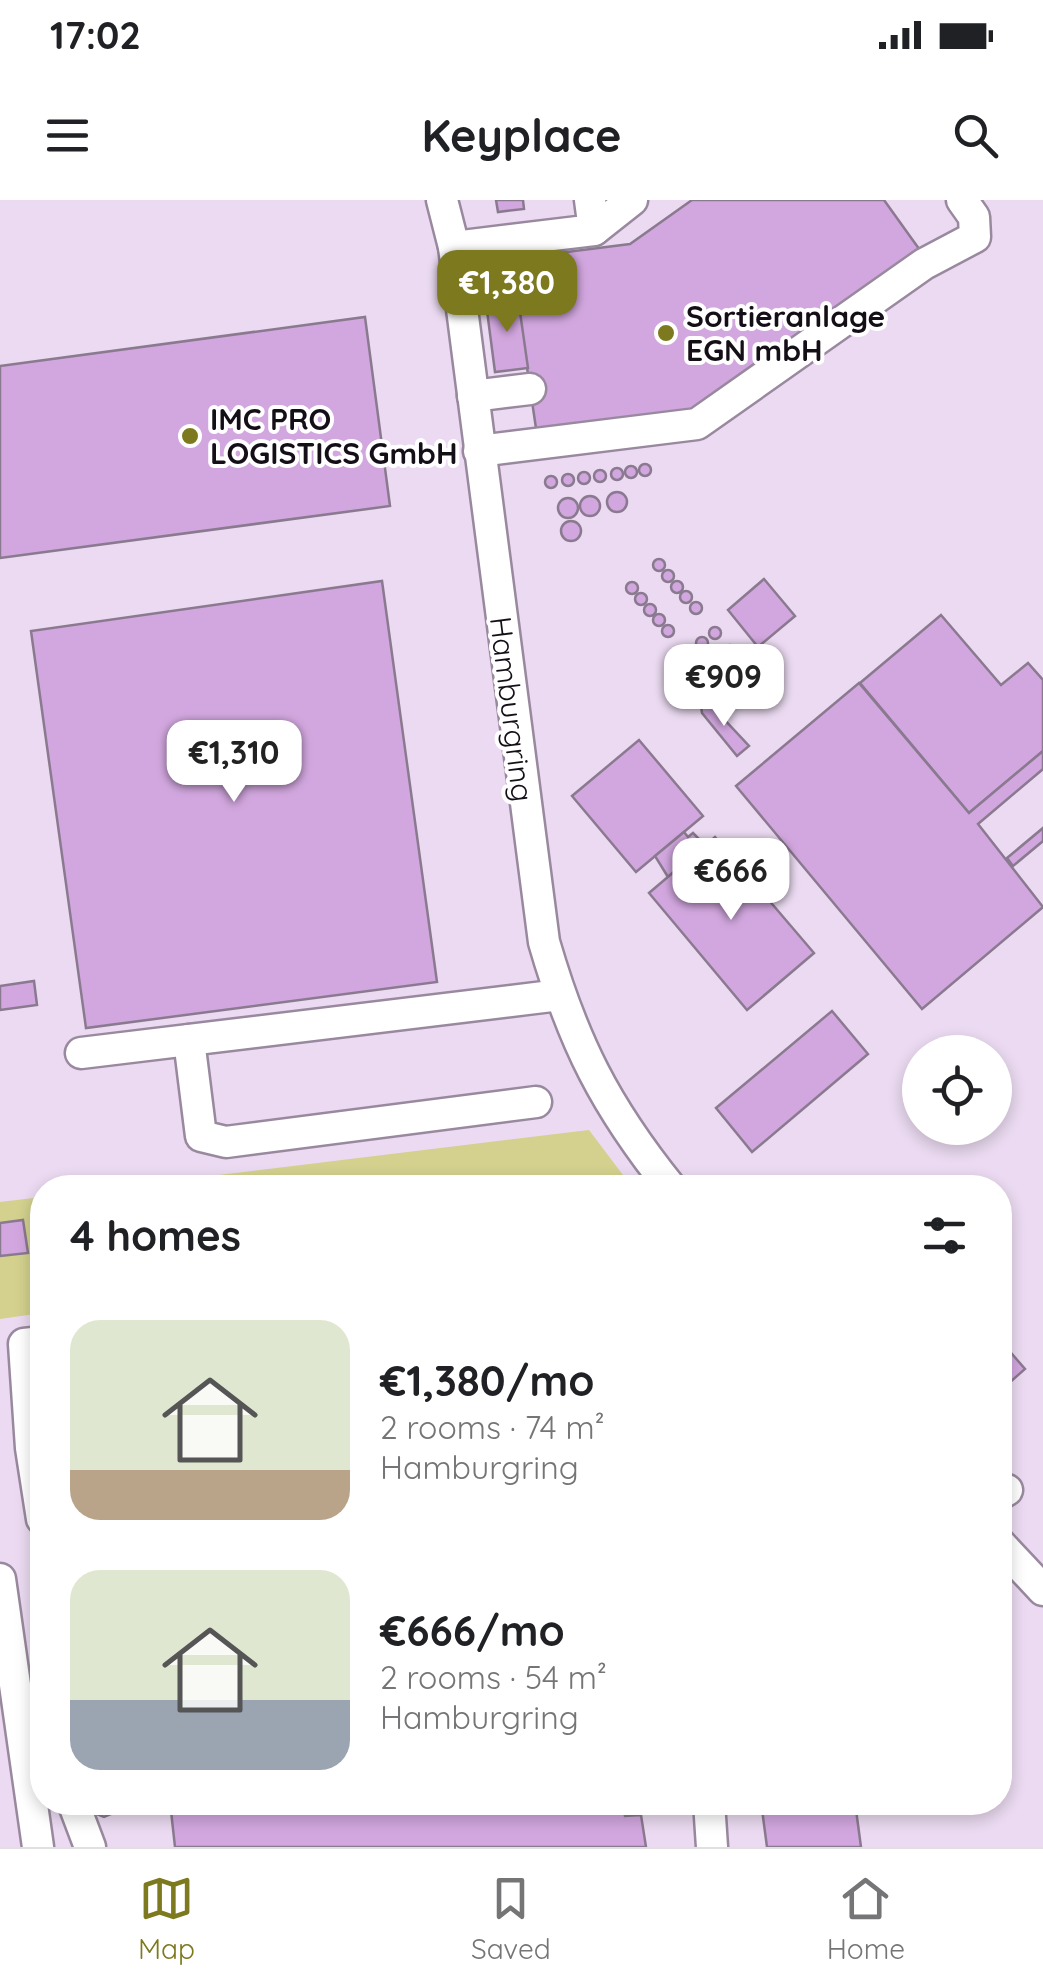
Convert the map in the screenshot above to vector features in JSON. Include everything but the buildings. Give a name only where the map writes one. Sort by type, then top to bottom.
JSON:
[{"type":"street","name":"Hamburgring","points":[[442,200],[454,247],[534,884],[560,995],[606,1102],[661,1175]]},
{"type":"street","points":[[454,247],[592,215],[632,200]]},
{"type":"street","points":[[479,452],[697,424],[924,264],[975,237],[974,217],[962,200]]},
{"type":"street","points":[[472,396],[530,389]]},
{"type":"street","points":[[82,1053],[560,995]]},
{"type":"street","points":[[189,1040],[201,1136],[208,1140],[226,1142],[536,1102]]},
{"type":"street","points":[[30,1343],[24,1344],[30,1433]]},
{"type":"street","points":[[1012,1557],[1043,1590]]},
{"type":"street","points":[[0,1580],[30,1791]]},
{"type":"street","points":[[33,1815],[38,1847]]},
{"type":"street","points":[[79,1815],[90,1847]]},
{"type":"street","points":[[710,1815],[712,1847]]},
{"type":"shaded area","points":[[589,1130],[623,1175],[218,1175]]},
{"type":"shaded area","points":[[30,1198],[30,1315],[0,1319],[0,1202]]},
{"type":"place","name":"Sortieranlage EGN mbH","points":[[666,333]]},
{"type":"place","name":"IMC PRO LOGISTICS GmbH","points":[[190,436]]}]
